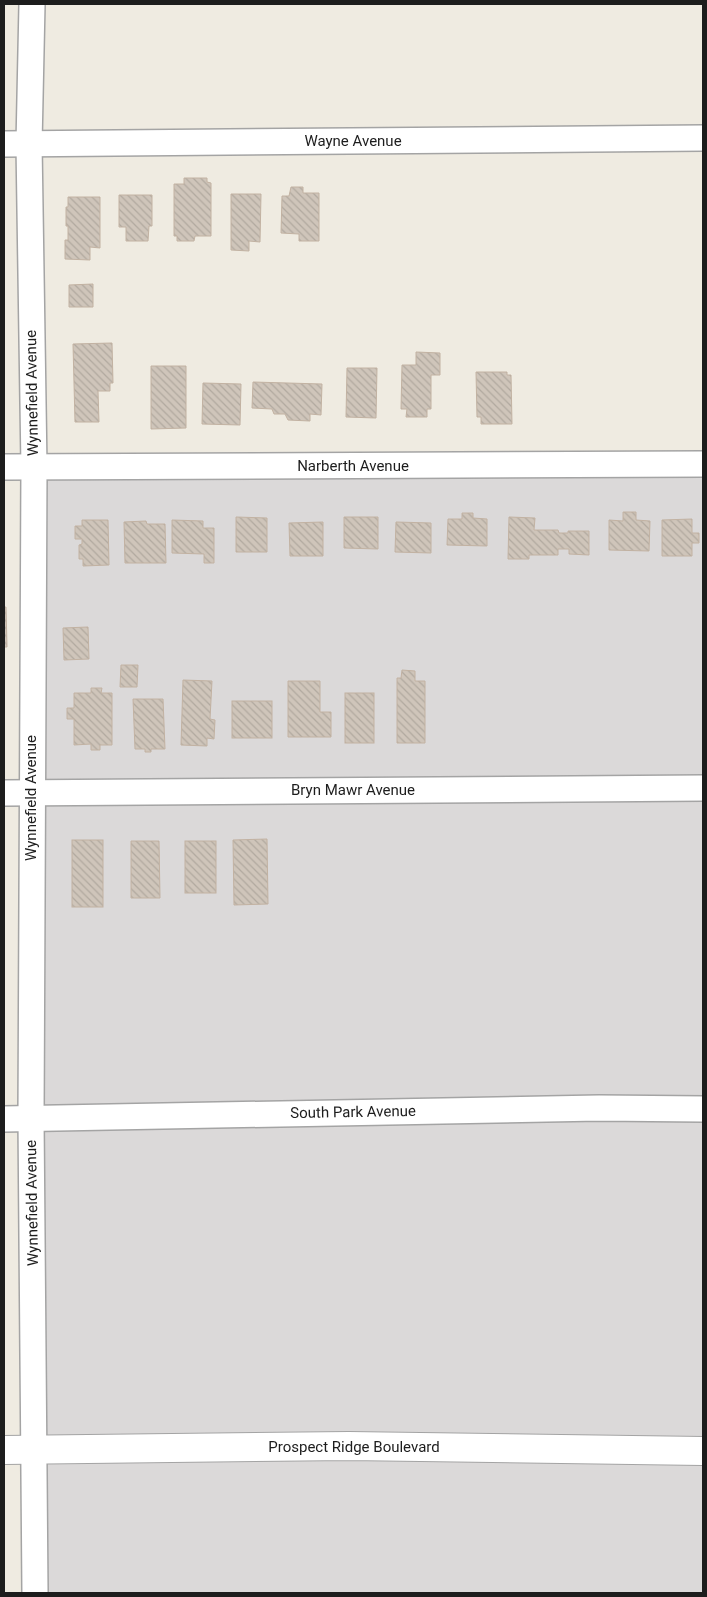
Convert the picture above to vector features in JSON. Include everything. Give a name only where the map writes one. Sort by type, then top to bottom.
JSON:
[{"type":"street","name":"Wynnefield Avenue","points":[[32,4],[29,144],[34,467],[31,1118],[36,1593]]},
{"type":"street","name":"Wayne Avenue","points":[[4,144],[703,138]]},
{"type":"street","name":"Narberth Avenue","points":[[4,468],[703,464]]},
{"type":"street","name":"Bryn Mawr Avenue","points":[[4,793],[703,788]]},
{"type":"street","name":"South Park Avenue","points":[[4,1118],[590,1108],[703,1109]]},
{"type":"street","name":"Prospect Ridge Boulevard","points":[[4,1450],[349,1446],[703,1451]]},
{"type":"shaded area","points":[[703,464],[703,1593],[33,1593],[34,467]]},
{"type":"building","points":[[184,178],[207,178],[207,182],[211,183],[211,236],[195,236],[194,241],[177,241],[177,236],[174,236],[174,184],[184,184]]},
{"type":"building","points":[[291,187],[303,187],[303,193],[319,193],[319,241],[299,241],[299,234],[281,233],[282,196],[289,196]]},
{"type":"building","points":[[231,194],[261,194],[260,242],[249,241],[249,251],[231,250]]},
{"type":"building","points":[[119,195],[152,195],[152,226],[149,226],[148,241],[126,241],[126,227],[119,227]]},
{"type":"building","points":[[68,197],[100,197],[100,248],[90,247],[90,260],[65,259],[65,240],[68,240],[66,207],[68,207]]},
{"type":"building","points":[[93,284],[93,307],[69,307],[69,285]]},
{"type":"building","points":[[112,343],[113,383],[110,383],[110,391],[98,391],[99,422],[75,422],[73,344]]},
{"type":"building","points":[[416,352],[440,353],[440,375],[431,375],[431,409],[427,409],[427,417],[406,417],[407,409],[401,409],[402,365],[416,365]]},
{"type":"building","points":[[151,366],[186,366],[186,428],[151,429]]},
{"type":"building","points":[[347,368],[377,368],[376,418],[346,417]]},
{"type":"building","points":[[476,372],[507,372],[507,375],[511,375],[512,424],[481,424],[481,417],[477,417]]},
{"type":"building","points":[[253,382],[322,384],[321,415],[310,414],[310,421],[288,420],[285,414],[274,414],[272,409],[252,408]]},
{"type":"building","points":[[203,383],[241,384],[240,425],[202,424]]},
{"type":"building","points":[[623,512],[636,512],[636,520],[650,521],[649,551],[609,550],[609,520],[623,521]]},
{"type":"building","points":[[462,513],[473,513],[473,518],[487,519],[487,546],[447,545],[448,519],[462,519]]},
{"type":"building","points":[[236,517],[267,518],[267,552],[236,552]]},
{"type":"building","points":[[344,517],[378,517],[378,549],[344,548]]},
{"type":"building","points":[[509,517],[535,518],[534,530],[558,530],[559,533],[589,531],[589,555],[569,554],[569,549],[558,549],[558,555],[529,555],[529,559],[508,559]]},
{"type":"building","points":[[692,519],[692,533],[699,533],[699,543],[692,543],[692,556],[662,556],[662,520]]},
{"type":"building","points":[[82,520],[108,520],[109,565],[83,566],[83,559],[79,559],[79,545],[82,544],[82,539],[75,539],[75,526],[82,526]]},
{"type":"building","points":[[172,520],[203,521],[203,528],[214,528],[214,563],[204,563],[204,554],[172,553]]},
{"type":"building","points":[[146,521],[147,524],[165,524],[166,563],[125,563],[124,522]]},
{"type":"building","points":[[323,522],[323,556],[290,556],[289,523]]},
{"type":"building","points":[[396,522],[431,523],[431,553],[395,552]]},
{"type":"building","points":[[4,607],[6,607],[7,647],[4,647]]},
{"type":"building","points":[[88,627],[89,659],[64,660],[63,628]]},
{"type":"building","points":[[121,665],[138,665],[137,687],[120,687]]},
{"type":"building","points":[[402,670],[415,671],[415,681],[425,681],[425,743],[397,743],[397,678],[401,678]]},
{"type":"building","points":[[183,680],[212,681],[210,719],[215,720],[214,739],[207,738],[207,746],[181,745]]},
{"type":"building","points":[[288,681],[320,681],[320,712],[331,712],[331,737],[288,737]]},
{"type":"building","points":[[91,688],[102,688],[101,693],[112,693],[112,745],[100,745],[100,750],[91,750],[91,744],[74,745],[74,719],[67,719],[67,708],[74,708],[74,693],[91,693]]},
{"type":"building","points":[[345,693],[374,693],[374,743],[345,743]]},
{"type":"building","points":[[133,699],[163,699],[165,749],[151,749],[151,752],[145,752],[145,749],[135,749]]},
{"type":"building","points":[[232,701],[272,701],[272,738],[232,738]]},
{"type":"building","points":[[267,839],[268,904],[234,905],[233,840]]},
{"type":"building","points":[[72,840],[103,840],[103,907],[72,907]]},
{"type":"building","points":[[131,841],[159,841],[160,898],[131,898]]},
{"type":"building","points":[[185,841],[216,841],[216,893],[185,893]]}]
